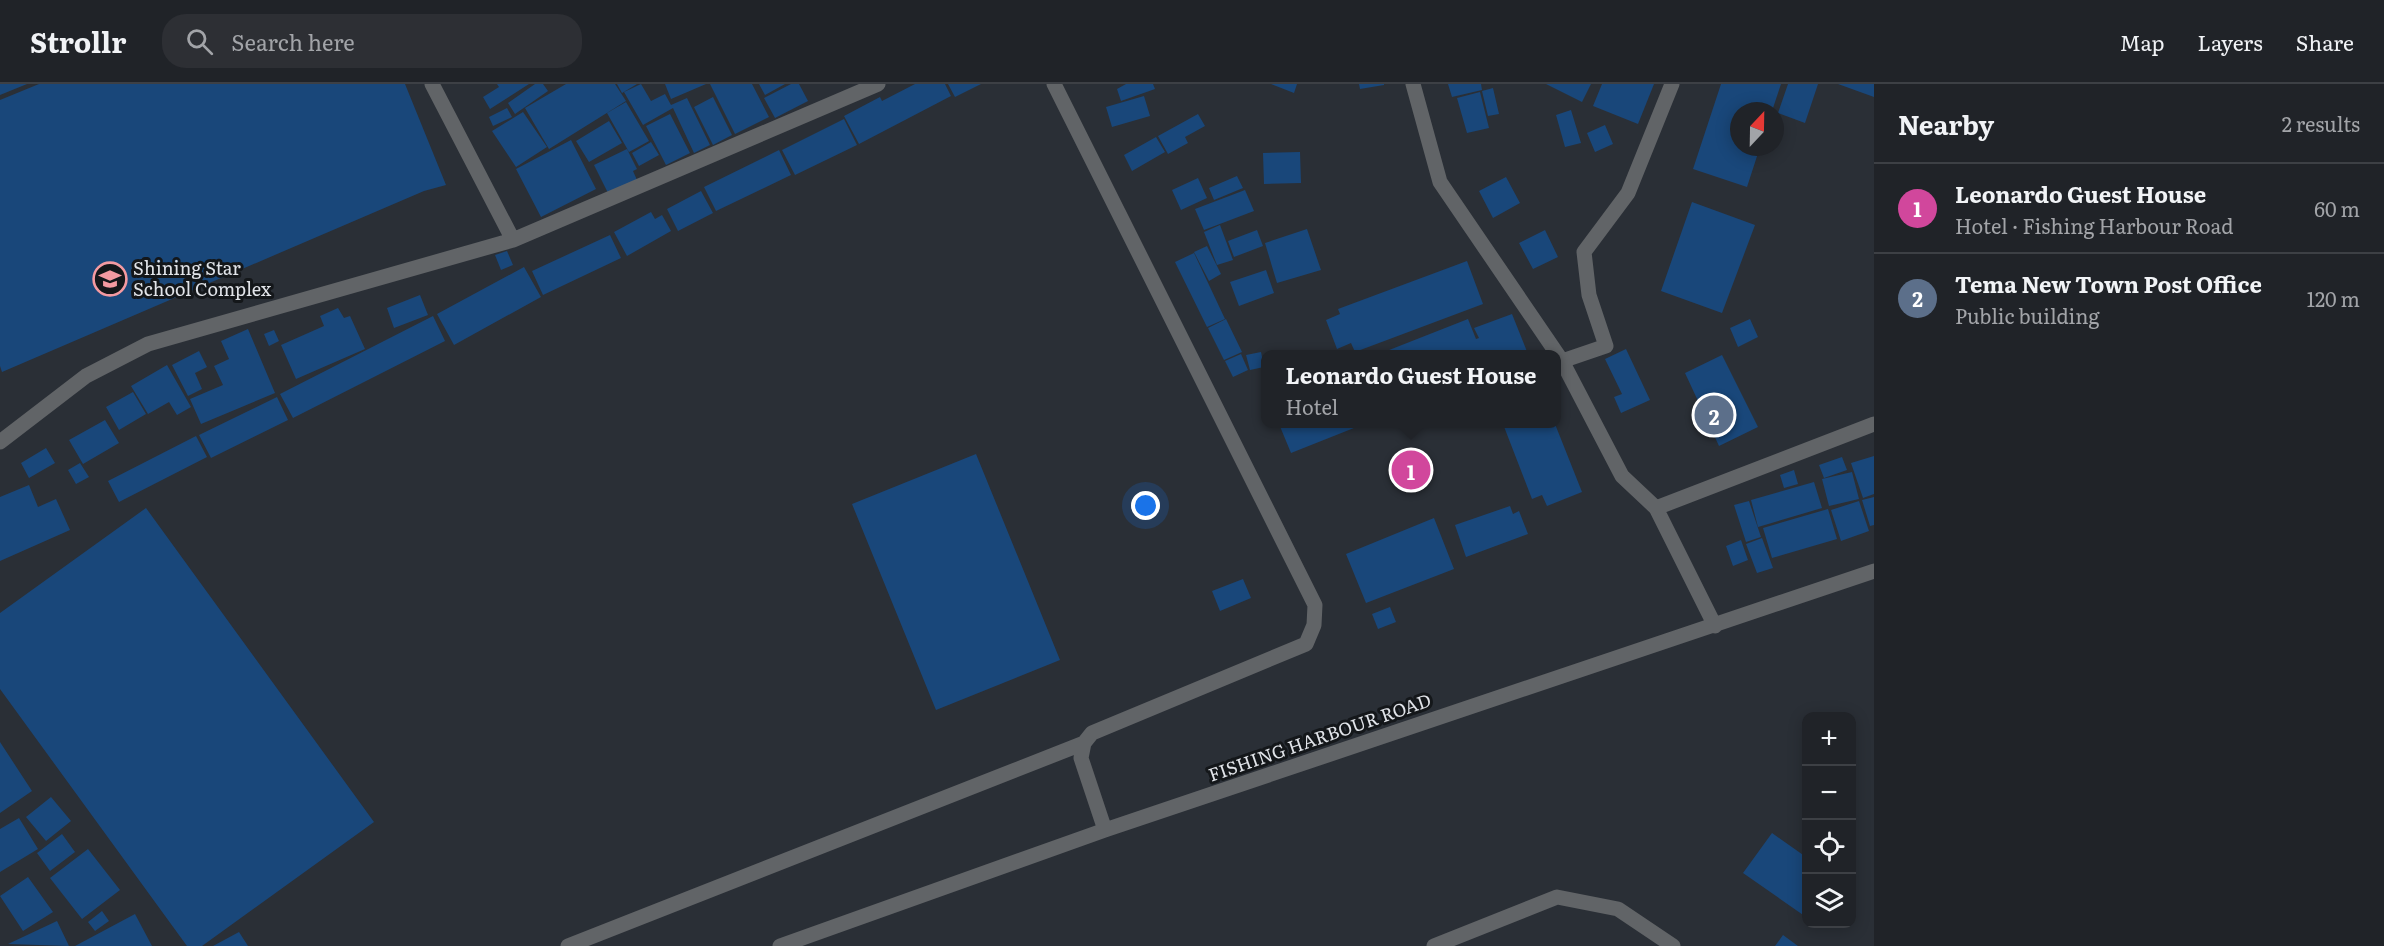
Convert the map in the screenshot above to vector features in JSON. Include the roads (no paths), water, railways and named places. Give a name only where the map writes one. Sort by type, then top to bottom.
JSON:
[{"type":"street","points":[[432,84],[513,240]]},
{"type":"street","points":[[0,442],[86,376],[148,344],[513,240],[879,84]]},
{"type":"street","points":[[1054,84],[1315,605],[1314,625],[1306,644],[1092,733],[1084,743],[1081,758],[1105,830]]},
{"type":"street","points":[[1413,84],[1440,182],[1555,350]]},
{"type":"street","points":[[1672,84],[1628,193],[1584,252],[1589,295],[1606,346],[1562,361],[1622,476],[1656,508],[1715,626]]},
{"type":"street","points":[[1656,508],[1874,424]]},
{"type":"street","name":"FISHING HARBOUR ROAD","points":[[780,946],[1105,830],[1874,571]]},
{"type":"street","points":[[568,946],[1084,743]]},
{"type":"street","points":[[1434,946],[1557,897],[1618,909],[1673,946]]},
{"type":"place","name":"Shining Star School Complex","points":[[110,279]]},
{"type":"place","name":"Tema New Town Post Office","points":[[1714,415]]},
{"type":"place","name":"Leonardo Guest House","points":[[1411,470]]}]
